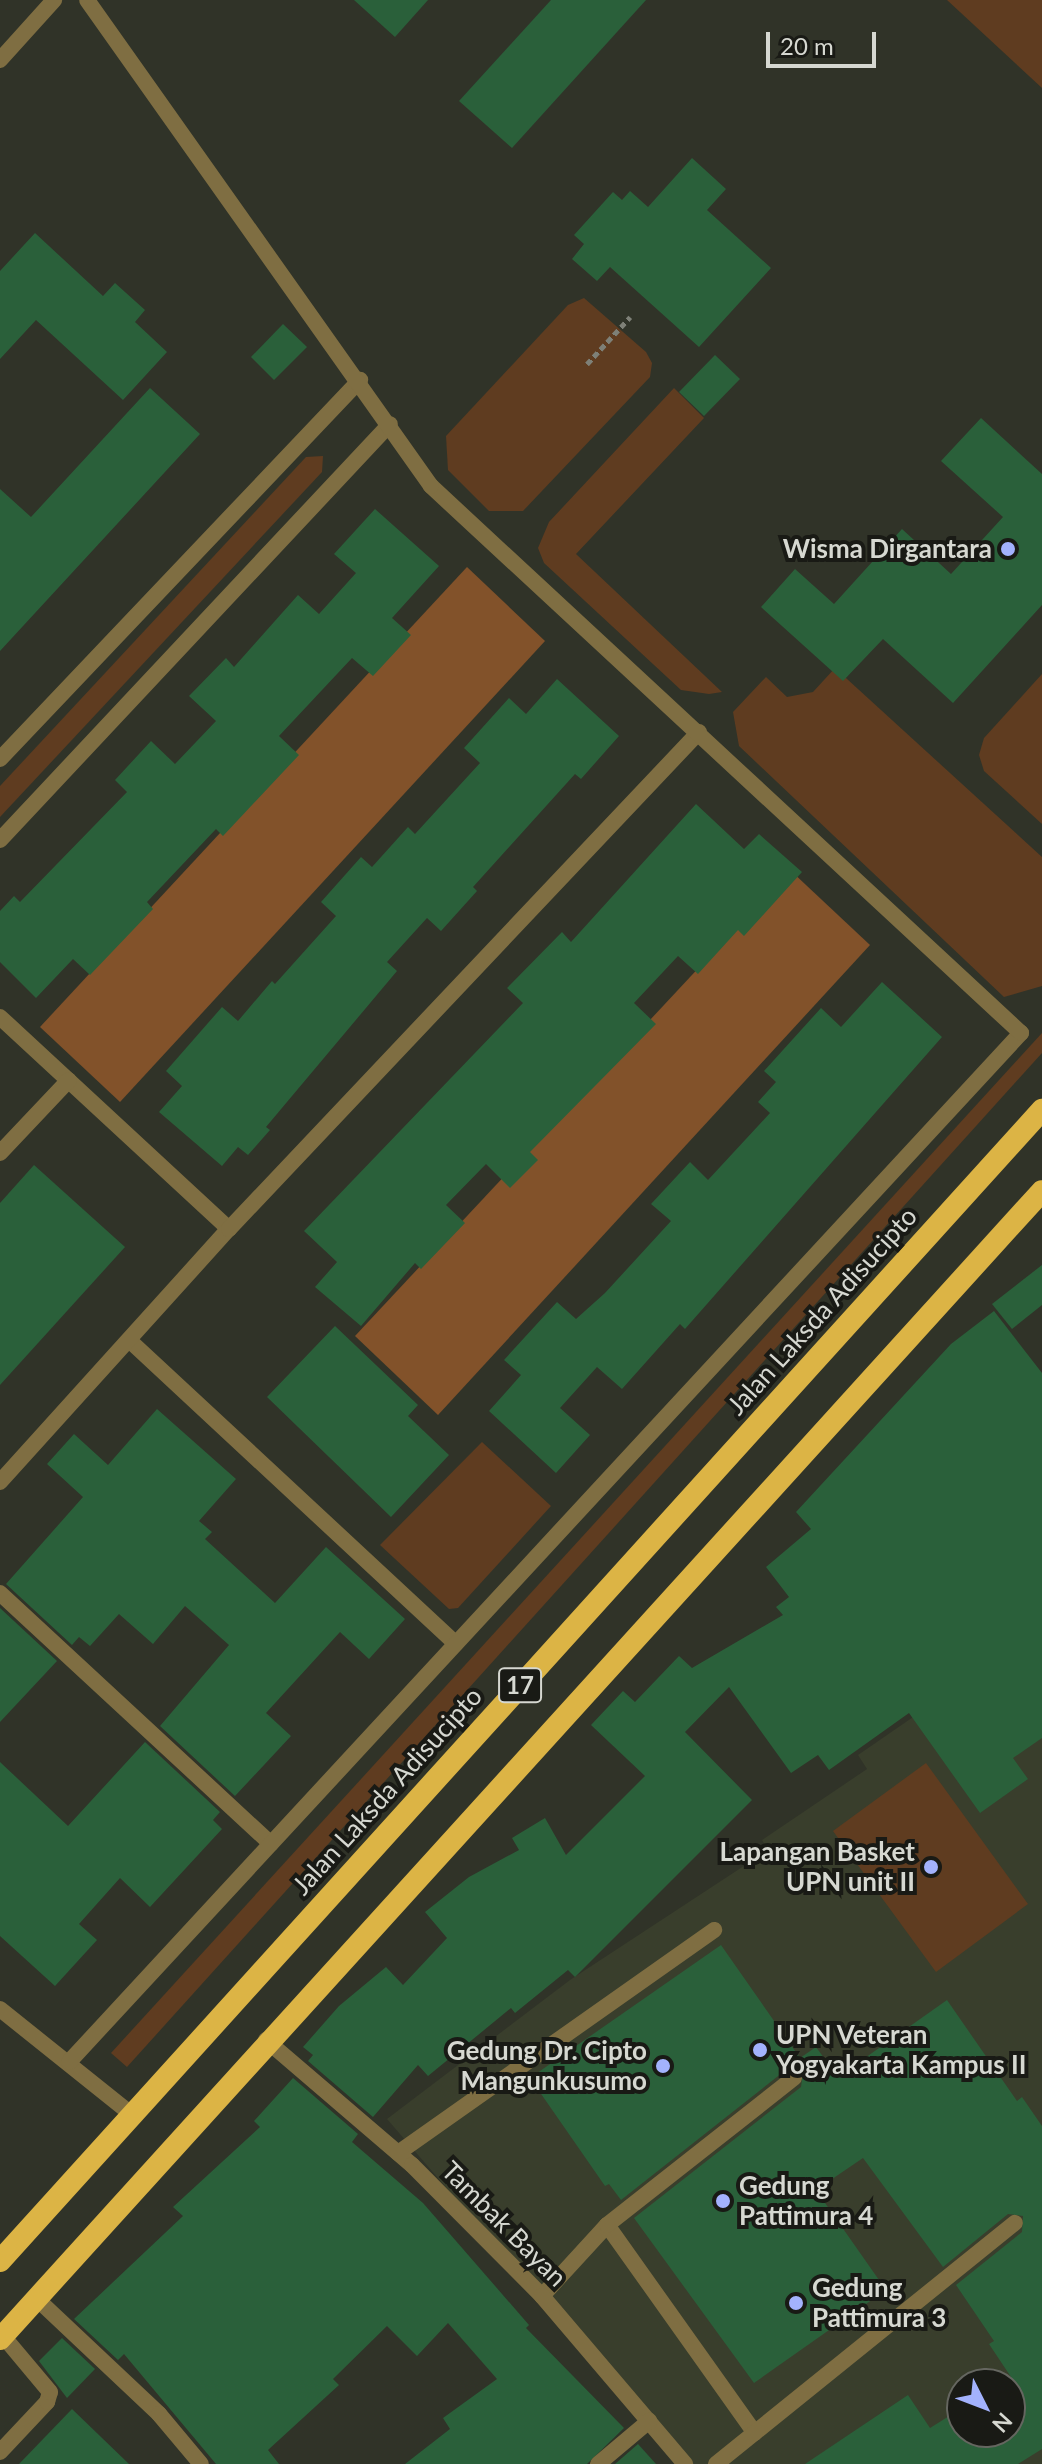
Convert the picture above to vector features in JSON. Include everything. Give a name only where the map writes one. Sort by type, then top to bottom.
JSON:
[{"type":"highway","name":"Jalan Laksda Adisucipto","points":[[0,2261],[1042,1110]]},
{"type":"highway","name":"17","points":[[2,2338],[266,2040],[1042,1191]]},
{"type":"street","points":[[0,60],[54,0]]},
{"type":"street","points":[[69,2062],[1021,1033],[431,486],[360,380],[87,0]]},
{"type":"street","points":[[0,759],[360,380]]},
{"type":"street","points":[[0,840],[390,424]]},
{"type":"street","points":[[0,1482],[229,1229],[699,732]]},
{"type":"street","points":[[0,1017],[229,1229]]},
{"type":"street","points":[[0,1153],[69,1080]]},
{"type":"street","points":[[129,1340],[456,1644]]},
{"type":"street","points":[[0,1593],[271,1844]]},
{"type":"street","points":[[398,2153],[714,1930]]},
{"type":"street","points":[[0,2009],[131,2114]]},
{"type":"street","name":"Tambak Bayan","points":[[266,2040],[398,2153],[542,2296],[685,2464]]},
{"type":"street","points":[[542,2296],[607,2225],[794,2078]]},
{"type":"street","points":[[716,2464],[1015,2223]]},
{"type":"street","points":[[607,2225],[755,2433]]},
{"type":"street","points":[[36,2298],[159,2414],[201,2464]]},
{"type":"street","points":[[0,2452],[47,2402],[50,2392],[2,2338]]},
{"type":"street","points":[[598,2464],[649,2421]]},
{"type":"path","points":[[587,364],[630,317]]},
{"type":"shaded area","points":[[947,0],[1042,0],[1042,88]]},
{"type":"shaded area","points":[[584,298],[646,352],[652,363],[650,377],[523,511],[489,511],[448,470],[446,436],[568,305]]},
{"type":"shaded area","points":[[674,388],[704,418],[576,554],[722,692],[709,694],[681,690],[544,563],[538,548],[549,522]]},
{"type":"shaded area","points":[[323,456],[322,472],[0,817],[0,786],[306,457]]},
{"type":"shaded area","points":[[467,567],[545,641],[120,1102],[40,1027]]},
{"type":"shaded area","points":[[835,668],[1042,857],[1042,986],[1004,997],[739,746],[733,712],[766,677],[787,697],[813,692]]},
{"type":"shaded area","points":[[1042,674],[1042,824],[984,771],[979,755],[984,738]]},
{"type":"shaded area","points":[[790,870],[870,945],[438,1415],[355,1336]]},
{"type":"shaded area","points":[[1042,1033],[1042,1053],[127,2067],[111,2053]]},
{"type":"shaded area","points":[[482,1442],[551,1506],[458,1608],[449,1609],[380,1545]]},
{"type":"shaded area","name":"UPN Veteran Yogyakarta Kampus II","points":[[1042,1525],[1042,2464],[685,2464],[387,2119],[570,1980],[768,1850],[762,1840],[867,1769],[858,1755],[945,1695]]},
{"type":"shaded area","name":"Lapangan Basket UPN unit II","points":[[926,1763],[1028,1904],[936,1972],[833,1831]]},
{"type":"building","points":[[354,0],[428,0],[395,37]]},
{"type":"building","points":[[551,0],[646,0],[512,148],[459,101]]},
{"type":"building","points":[[692,158],[726,189],[707,210],[771,268],[699,347],[610,267],[597,281],[572,259],[584,244],[574,235],[613,192],[622,200],[630,191],[648,207]]},
{"type":"building","points":[[35,233],[103,296],[115,283],[145,310],[135,322],[167,352],[123,400],[36,320],[0,359],[0,271]]},
{"type":"building","points":[[283,324],[307,347],[274,380],[251,357]]},
{"type":"building","points":[[715,355],[740,379],[704,416],[679,392]]},
{"type":"building","points":[[150,388],[200,434],[0,651],[0,489],[31,517]]},
{"type":"building","name":"Wisma Dirgantara","points":[[981,418],[1042,474],[1042,605],[953,703],[883,639],[843,681],[761,607],[795,569],[834,604],[902,529],[951,574],[1003,517],[941,461]]},
{"type":"building","points":[[375,509],[439,566],[392,618],[411,635],[373,676],[352,658],[279,736],[299,755],[223,836],[216,829],[147,902],[153,909],[90,975],[73,959],[36,998],[0,962],[0,911],[14,896],[20,902],[127,792],[115,780],[151,741],[175,764],[216,721],[189,696],[226,658],[234,667],[298,595],[319,614],[356,573],[334,554]]},
{"type":"building","points":[[557,679],[619,736],[581,779],[575,774],[473,887],[477,891],[441,931],[427,918],[387,962],[397,971],[266,1127],[270,1130],[248,1155],[238,1147],[222,1166],[159,1112],[182,1086],[166,1071],[222,1007],[238,1021],[272,981],[275,984],[336,916],[321,902],[361,857],[372,867],[408,827],[415,834],[480,763],[464,748],[509,698],[526,714]]},
{"type":"building","points":[[696,804],[744,849],[759,834],[802,872],[744,936],[738,930],[698,974],[678,956],[634,1003],[656,1024],[530,1152],[538,1160],[510,1188],[486,1164],[446,1205],[465,1223],[421,1269],[415,1263],[361,1326],[315,1287],[337,1262],[304,1231],[523,1003],[507,988],[562,932],[571,942]]},
{"type":"building","points":[[882,982],[942,1037],[685,1329],[680,1324],[622,1389],[597,1367],[560,1408],[590,1435],[556,1473],[489,1411],[521,1375],[504,1360],[557,1302],[576,1319],[605,1293],[671,1221],[651,1204],[690,1162],[708,1180],[770,1113],[758,1102],[776,1082],[764,1071],[821,1008],[841,1027]]},
{"type":"building","points":[[34,1165],[125,1247],[0,1385],[0,1203]]},
{"type":"building","points":[[1042,1265],[1042,1305],[1012,1329],[992,1304]]},
{"type":"building","points":[[994,1311],[1042,1373],[1042,1738],[1013,1758],[1028,1779],[980,1813],[909,1713],[829,1770],[818,1755],[791,1773],[729,1687],[685,1732],[752,1800],[575,1977],[568,1970],[515,2013],[511,2008],[428,2076],[418,2065],[373,2117],[308,2061],[313,2055],[303,2047],[339,2006],[386,1967],[403,1985],[447,1938],[425,1912],[469,1877],[519,1850],[512,1838],[545,1818],[566,1855],[645,1776],[591,1725],[623,1691],[635,1702],[679,1656],[692,1668],[783,1615],[776,1607],[789,1597],[766,1567],[811,1529],[796,1512],[951,1344]]},
{"type":"building","points":[[335,1326],[418,1405],[408,1416],[449,1455],[391,1517],[267,1397]]},
{"type":"building","points":[[157,1409],[236,1479],[199,1521],[212,1532],[205,1539],[275,1603],[326,1547],[405,1619],[369,1659],[340,1632],[266,1713],[291,1736],[235,1796],[160,1726],[229,1645],[185,1606],[153,1644],[119,1614],[90,1646],[79,1637],[72,1645],[6,1584],[83,1497],[47,1464],[74,1434],[108,1465]]},
{"type":"building","points":[[0,1608],[57,1661],[0,1722]]},
{"type":"building","points":[[145,1742],[220,1812],[213,1820],[222,1829],[150,1907],[120,1878],[79,1924],[97,1940],[55,1986],[0,1936],[0,1762],[68,1826]]},
{"type":"building","points":[[721,1945],[800,2058],[816,2047],[838,2077],[947,2000],[1017,2101],[1022,2097],[1042,2126],[1042,2449],[1018,2464],[805,2464],[908,2395],[930,2428],[946,2418],[946,2448],[1026,2448],[1026,2368],[1005,2368],[989,2344],[994,2341],[956,2285],[1022,2232],[1023,2216],[1008,2214],[943,2267],[863,2158],[816,2190],[886,2290],[754,2383],[634,2218],[801,2087],[803,2072],[787,2069],[621,2200],[609,2184],[605,2186],[530,2078]]},
{"type":"building","points":[[293,2078],[358,2134],[352,2142],[423,2203],[529,2325],[526,2328],[624,2428],[587,2464],[405,2464],[450,2429],[443,2418],[497,2379],[448,2323],[417,2356],[387,2326],[333,2379],[339,2385],[268,2450],[279,2464],[216,2464],[124,2354],[118,2360],[74,2319],[183,2216],[173,2207],[260,2127],[254,2121]]},
{"type":"building","points":[[62,2338],[95,2369],[67,2398],[39,2361]]},
{"type":"building","points":[[72,2409],[129,2464],[19,2464]]},
{"type":"building","points":[[638,2444],[656,2464],[615,2464]]},
{"type":"place","name":"Wisma Dirgantara","points":[[1008,549]]},
{"type":"place","name":"Lapangan Basket UPN unit II","points":[[931,1867]]},
{"type":"place","name":"UPN Veteran Yogyakarta Kampus II","points":[[760,2050]]},
{"type":"place","name":"Gedung Dr. Cipto Mangunkusumo","points":[[663,2066]]},
{"type":"place","name":"Gedung Pattimura 4","points":[[723,2201]]},
{"type":"place","name":"Gedung Pattimura 3","points":[[796,2303]]}]
